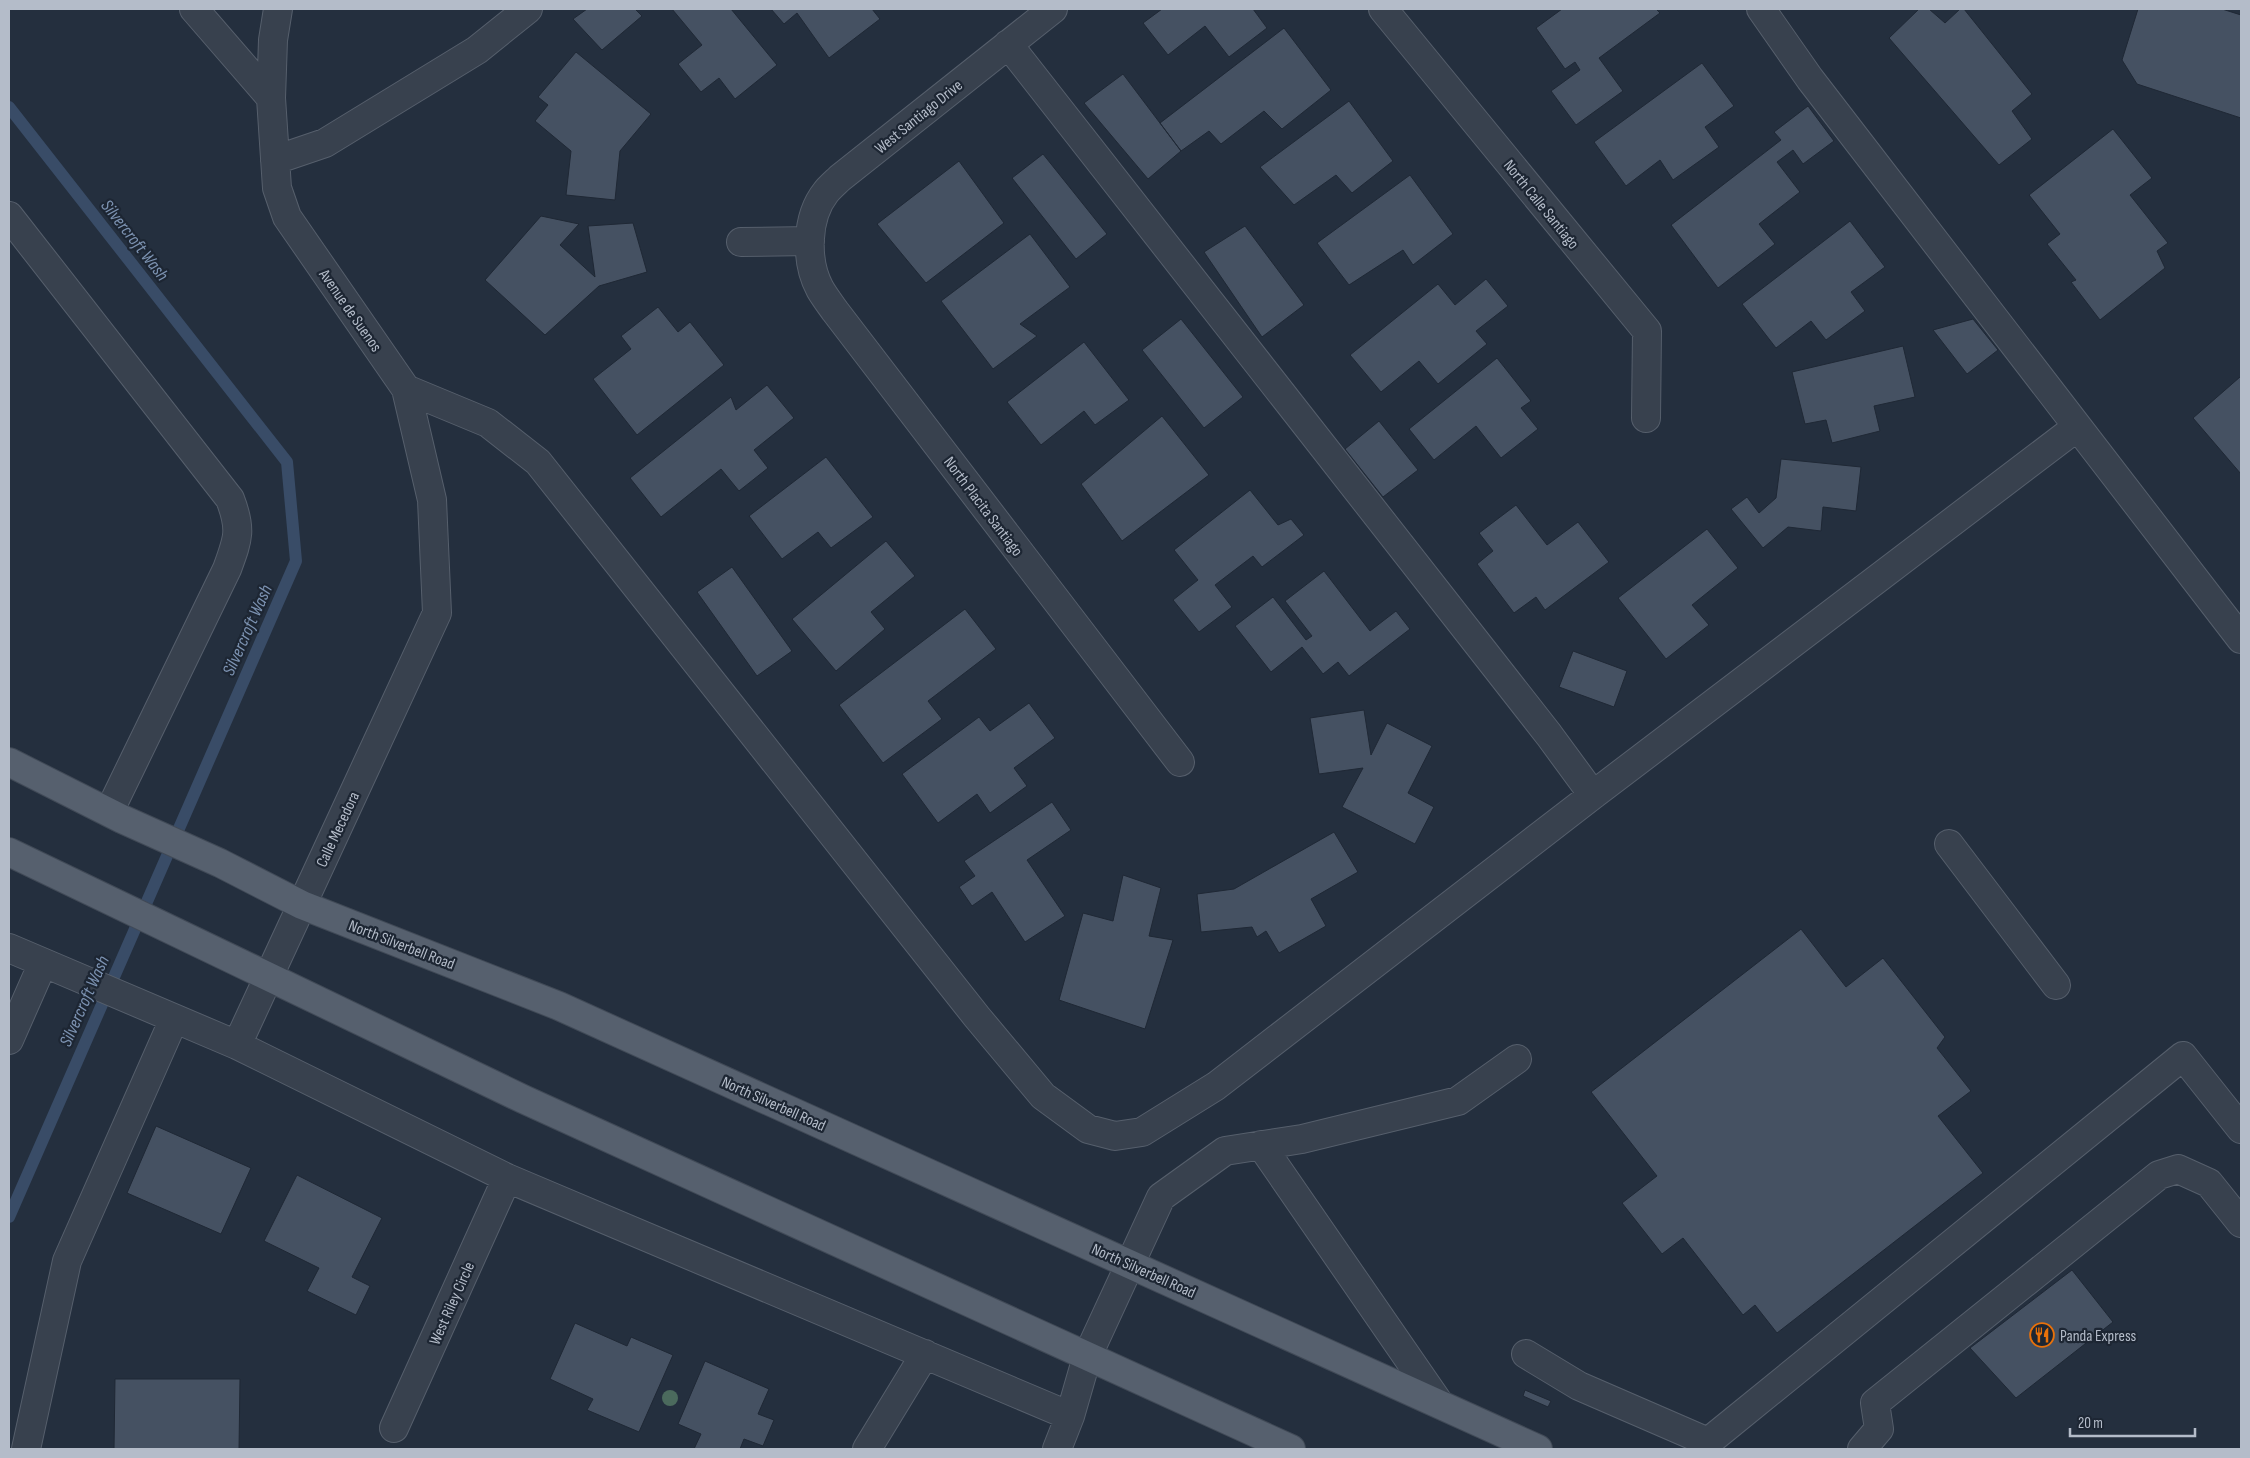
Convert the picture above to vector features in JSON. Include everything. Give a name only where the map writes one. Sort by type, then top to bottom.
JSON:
[{"type":"main road","name":"North Silverbell Road","points":[[9,762],[116,815],[220,863],[302,905],[559,1006],[1538,1449]]},
{"type":"main road","points":[[9,852],[523,1099],[1291,1449]]},
{"type":"street","points":[[194,9],[271,98]]},
{"type":"street","name":"Avenue de Suenos","points":[[278,9],[273,40],[271,98],[277,188],[287,217],[406,389],[432,500],[436,613]]},
{"type":"street","points":[[275,160],[324,143],[477,50],[528,9]]},
{"type":"street","name":"West Santiago Drive","points":[[810,241],[816,210],[826,192],[840,178],[1053,9]]},
{"type":"street","name":"North Calle Santiago","points":[[1383,9],[1646,331],[1646,418]]},
{"type":"street","points":[[1760,9],[1810,79],[2241,639]]},
{"type":"street","points":[[1008,44],[1543,727],[1593,795]]},
{"type":"street","points":[[9,216],[230,499],[238,520],[237,542],[227,569],[116,815]]},
{"type":"street","points":[[741,242],[810,241]]},
{"type":"street","name":"North Placita Santiago","points":[[810,241],[812,269],[819,288],[835,312],[1180,762]]},
{"type":"street","points":[[406,389],[488,423],[538,462],[976,1017],[1042,1096],[1088,1129],[1115,1136],[1142,1132],[1216,1086],[1593,795],[2077,427]]},
{"type":"street","name":"Calle Mecedora","points":[[237,1045],[436,613]]},
{"type":"street","points":[[1949,844],[2056,985]]},
{"type":"street","points":[[9,948],[237,1045],[507,1178],[1070,1416]]},
{"type":"street","points":[[9,1040],[48,966]]},
{"type":"street","points":[[26,1449],[67,1260],[162,1013]]},
{"type":"street","points":[[1526,1354],[1579,1386],[1706,1445],[2183,1056],[2241,1129]]},
{"type":"street","points":[[1057,1449],[1070,1416],[1087,1357],[1161,1197],[1225,1151],[1302,1139],[1458,1101],[1517,1059]]},
{"type":"street","points":[[1262,1145],[1439,1403]]},
{"type":"street","points":[[1870,1439],[1876,1402],[2159,1176],[2178,1169],[2208,1183],[2241,1222]]},
{"type":"street","name":"West Riley Circle","points":[[394,1428],[507,1178]]},
{"type":"street","points":[[868,1449],[925,1354]]},
{"type":"building","points":[[587,9],[635,9],[642,16],[602,50],[573,19]]},
{"type":"building","points":[[672,9],[731,9],[777,65],[735,99],[719,78],[701,92],[678,64],[702,45]]},
{"type":"building","points":[[771,9],[872,9],[880,19],[829,58],[797,13],[784,24]]},
{"type":"building","points":[[1162,9],[1253,9],[1267,28],[1229,57],[1205,26],[1168,55],[1143,23]]},
{"type":"building","points":[[1562,9],[1656,9],[1660,13],[1599,58],[1623,91],[1576,125],[1551,91],[1580,70],[1575,62],[1565,69],[1536,28]]},
{"type":"building","points":[[1919,9],[1929,9],[1945,23],[1960,9],[1964,9],[2032,94],[2012,111],[2032,139],[1999,165],[1889,38]]},
{"type":"building","points":[[2138,9],[2222,9],[2241,15],[2241,118],[2137,84],[2122,60]]},
{"type":"building","points":[[1284,28],[1331,90],[1282,129],[1264,111],[1221,144],[1209,131],[1181,151],[1160,123]]},
{"type":"building","points":[[576,52],[651,114],[620,151],[615,200],[566,195],[571,151],[535,121],[548,105],[538,97]]},
{"type":"building","points":[[1702,63],[1734,106],[1705,127],[1719,147],[1673,180],[1660,160],[1626,186],[1594,142]]},
{"type":"building","points":[[1123,74],[1181,151],[1148,179],[1084,103]]},
{"type":"building","points":[[1349,101],[1393,161],[1352,193],[1336,175],[1294,205],[1260,167]]},
{"type":"building","points":[[1808,106],[1834,141],[1803,164],[1793,150],[1777,162],[1800,192],[1759,224],[1775,244],[1718,288],[1671,225],[1781,140],[1774,132]]},
{"type":"building","points":[[2113,129],[2152,178],[2130,195],[2168,243],[2157,251],[2165,268],[2100,320],[2071,282],[2076,280],[2047,244],[2060,234],[2029,195]]},
{"type":"building","points":[[1043,154],[1107,234],[1076,259],[1012,178]]},
{"type":"building","points":[[959,161],[1004,223],[926,283],[877,224]]},
{"type":"building","points":[[1410,175],[1453,234],[1413,265],[1403,250],[1349,285],[1317,243]]},
{"type":"building","points":[[541,216],[579,224],[560,245],[595,277],[588,226],[633,223],[647,272],[599,286],[545,335],[485,280]]},
{"type":"building","points":[[1850,221],[1885,267],[1851,292],[1865,311],[1826,340],[1811,321],[1776,348],[1742,304]]},
{"type":"building","points":[[1245,226],[1304,305],[1262,337],[1204,252]]},
{"type":"building","points":[[1030,234],[1070,287],[1020,324],[1037,336],[993,369],[941,301]]},
{"type":"building","points":[[1486,279],[1508,306],[1476,331],[1487,344],[1438,384],[1419,361],[1381,392],[1350,355],[1438,284],[1455,305]]},
{"type":"building","points":[[658,307],[678,332],[690,322],[724,365],[637,435],[593,379],[631,349],[621,336]]},
{"type":"building","points":[[1181,319],[1243,397],[1204,428],[1142,350]]},
{"type":"building","points":[[1973,319],[1998,350],[1967,374],[1933,330]]},
{"type":"building","points":[[1084,342],[1129,400],[1095,425],[1084,411],[1041,445],[1007,402]]},
{"type":"building","points":[[1903,346],[1915,397],[1874,406],[1880,431],[1832,443],[1826,420],[1805,424],[1792,372]]},
{"type":"building","points":[[1497,358],[1531,401],[1521,408],[1538,429],[1501,458],[1476,426],[1434,460],[1409,429]]},
{"type":"building","points":[[2241,378],[2241,474],[2193,418]]},
{"type":"building","points":[[767,385],[794,418],[754,450],[768,468],[739,491],[721,469],[661,517],[630,478],[731,397],[736,410]]},
{"type":"building","points":[[1162,416],[1209,475],[1122,541],[1081,484]]},
{"type":"building","points":[[1379,421],[1418,470],[1383,497],[1345,449]]},
{"type":"building","points":[[826,457],[873,517],[831,548],[818,532],[782,559],[749,516]]},
{"type":"building","points":[[1781,459],[1861,467],[1856,511],[1823,507],[1821,531],[1788,527],[1763,548],[1731,509],[1747,497],[1759,513],[1776,498]]},
{"type":"building","points":[[1250,490],[1278,525],[1291,519],[1304,535],[1262,567],[1253,556],[1215,585],[1232,607],[1199,632],[1173,600],[1198,580],[1174,550]]},
{"type":"building","points":[[1516,505],[1547,545],[1578,522],[1609,562],[1545,610],[1536,597],[1514,613],[1477,564],[1493,551],[1479,533]]},
{"type":"building","points":[[1707,529],[1738,568],[1692,605],[1709,625],[1666,659],[1618,598]]},
{"type":"building","points":[[886,541],[915,576],[871,612],[885,629],[836,671],[792,619]]},
{"type":"building","points":[[732,567],[792,651],[757,676],[697,592]]},
{"type":"building","points":[[1324,571],[1370,631],[1396,611],[1410,629],[1349,676],[1338,662],[1323,674],[1302,647],[1271,672],[1235,626],[1273,597],[1306,640],[1312,636],[1285,601]]},
{"type":"building","points":[[965,609],[996,649],[928,701],[942,719],[883,763],[839,705]]},
{"type":"building","points":[[1573,651],[1627,671],[1614,707],[1559,687]]},
{"type":"building","points":[[1029,703],[1055,738],[1014,768],[1027,786],[990,813],[977,794],[938,823],[902,774],[979,717],[990,731]]},
{"type":"building","points":[[1364,710],[1371,755],[1387,723],[1432,746],[1408,793],[1434,807],[1415,844],[1342,807],[1363,768],[1319,774],[1310,718]]},
{"type":"building","points":[[1052,802],[1071,830],[1027,860],[1065,916],[1025,942],[992,892],[972,906],[959,887],[975,876],[964,861]]},
{"type":"building","points":[[1334,832],[1358,872],[1311,899],[1326,926],[1279,953],[1266,931],[1257,937],[1252,927],[1201,932],[1197,894],[1234,889]]},
{"type":"building","points":[[1123,875],[1161,888],[1149,936],[1173,940],[1145,1029],[1059,1000],[1083,913],[1113,921]]},
{"type":"building","points":[[1801,929],[1846,987],[1883,958],[1945,1037],[1937,1048],[1971,1091],[1938,1116],[1983,1173],[1777,1333],[1755,1305],[1743,1315],[1683,1238],[1662,1254],[1622,1203],[1657,1176],[1591,1092]]},
{"type":"building","points":[[156,1126],[251,1168],[221,1234],[127,1193]]},
{"type":"building","points":[[297,1175],[382,1218],[352,1277],[370,1286],[356,1315],[307,1291],[319,1268],[264,1241]]},
{"type":"building","name":"Panda Express","points":[[2072,1270],[2113,1322],[2016,1398],[1970,1348]]},
{"type":"building","points":[[575,1323],[627,1346],[631,1337],[673,1355],[639,1432],[587,1410],[593,1399],[550,1379]]},
{"type":"building","points":[[705,1361],[769,1389],[758,1414],[774,1420],[763,1446],[744,1439],[740,1449],[694,1449],[701,1434],[678,1424]]},
{"type":"building","points":[[115,1379],[240,1379],[239,1449],[114,1449]]},
{"type":"building","points":[[1525,1390],[1551,1401],[1548,1407],[1523,1396]]},
{"type":"waterway","name":"Silvercroft Wash","points":[[9,107],[287,462],[296,561],[9,1217]]},
{"type":"place","name":"Panda Express","points":[[2042,1335]]}]
